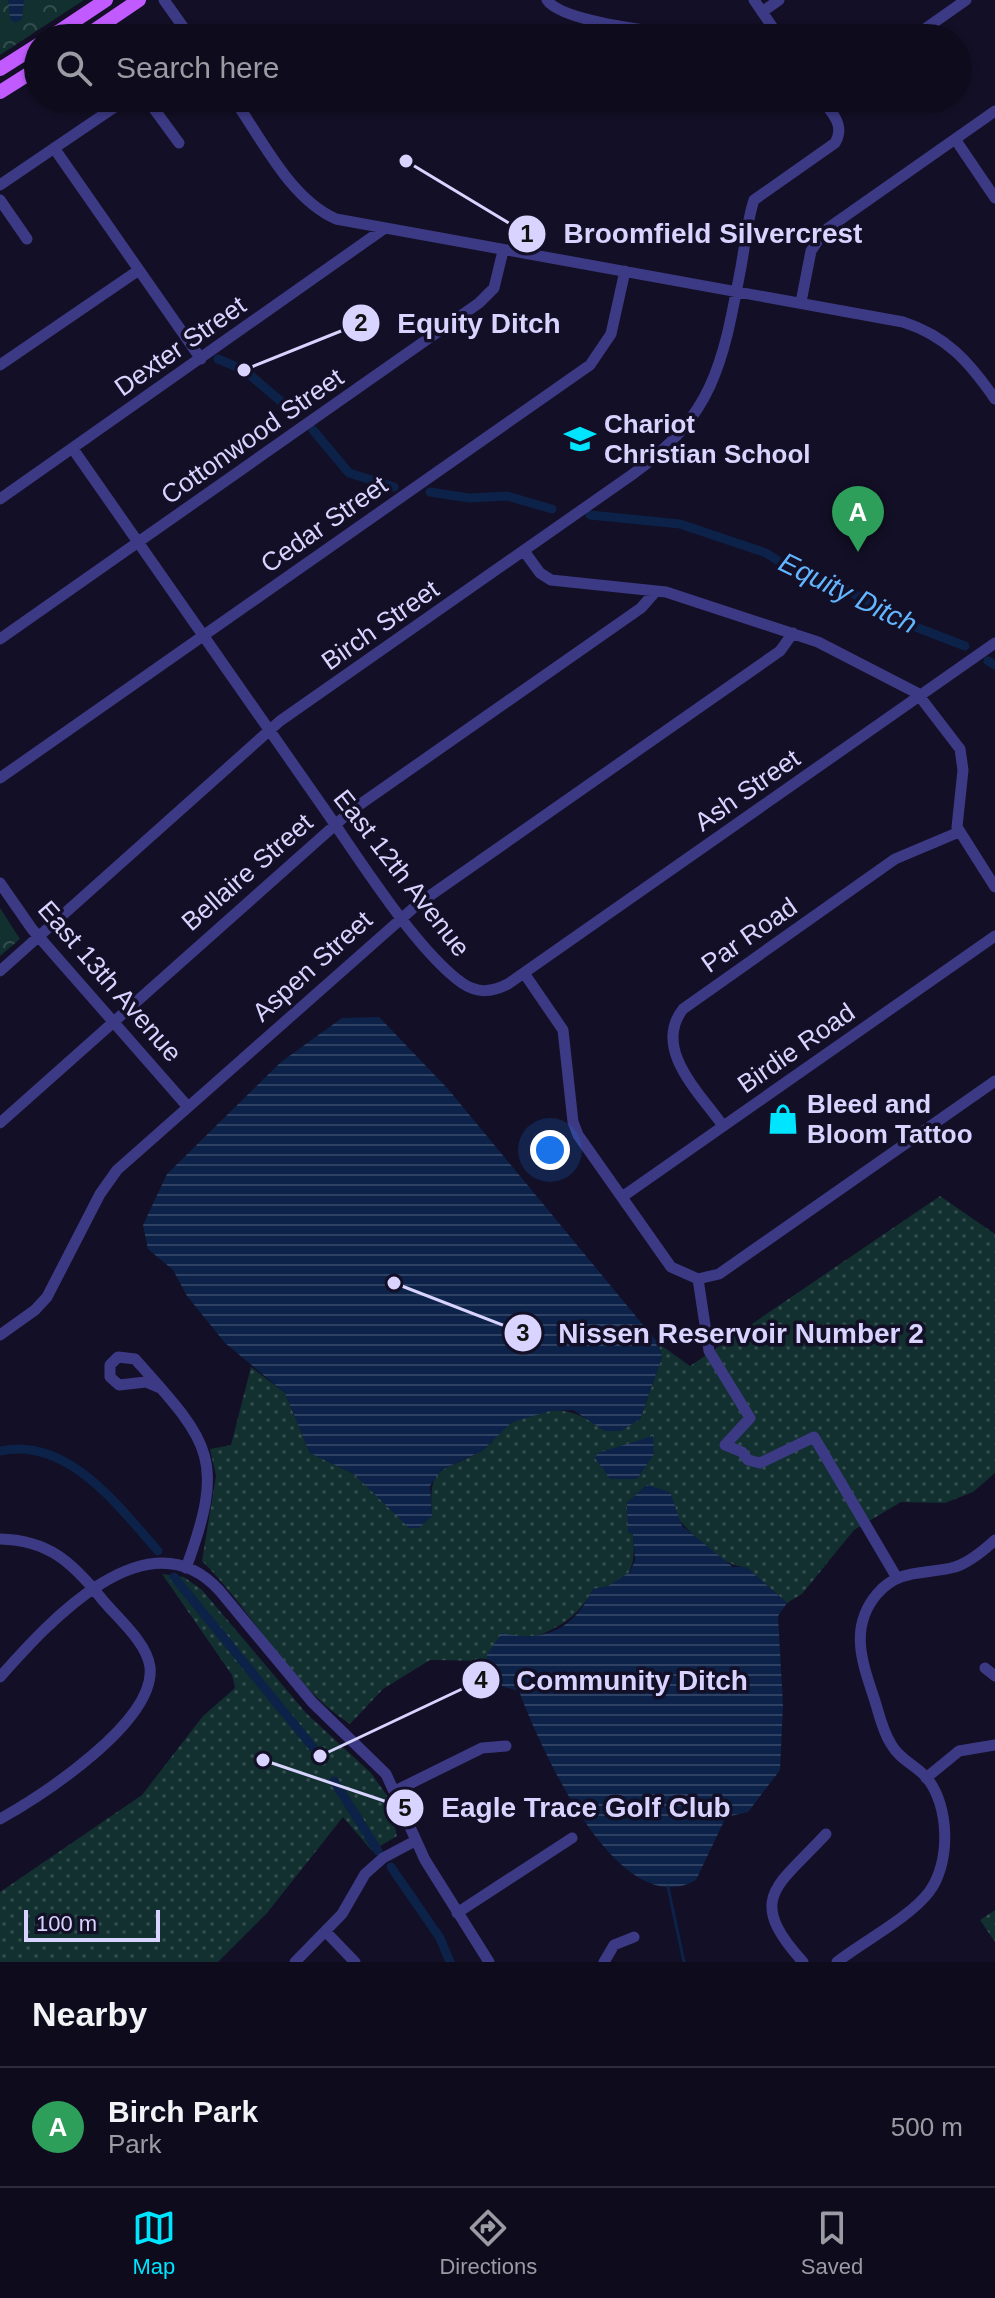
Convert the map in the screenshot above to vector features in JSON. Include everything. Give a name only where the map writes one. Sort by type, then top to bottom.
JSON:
[{"type":"main road","points":[[70,24],[106,0]]},
{"type":"main road","points":[[104,24],[139,0]]},
{"type":"main road","points":[[0,69],[24,54]]},
{"type":"main road","points":[[0,92],[24,77]]},
{"type":"street","points":[[164,0],[181,24]]},
{"type":"street","points":[[547,0],[555,9],[626,24]]},
{"type":"street","points":[[754,0],[770,24]]},
{"type":"street","points":[[762,12],[779,0]]},
{"type":"street","points":[[932,24],[966,0]]},
{"type":"street","points":[[801,302],[811,251],[824,231],[995,111]]},
{"type":"street","points":[[0,185],[107,112]]},
{"type":"street","points":[[156,112],[179,143]]},
{"type":"street","points":[[243,112],[310,205],[336,219],[895,320],[929,332],[956,349],[995,399]]},
{"type":"street","name":"Birch Street","points":[[0,971],[269,730],[659,455],[684,430],[719,370],[754,200],[835,143],[840,135],[839,125],[831,112]]},
{"type":"street","points":[[955,139],[995,198]]},
{"type":"street","points":[[54,148],[201,359]]},
{"type":"street","points":[[0,200],[27,239]]},
{"type":"street","name":"Dexter Street","points":[[0,499],[385,228]]},
{"type":"street","name":"Cottonwood Street","points":[[0,639],[479,303],[494,288],[503,251]]},
{"type":"street","points":[[0,365],[139,270]]},
{"type":"street","name":"Cedar Street","points":[[0,778],[590,365],[611,334],[625,271]]},
{"type":"street","name":"East 12th Avenue","points":[[73,449],[335,824],[402,916],[443,965],[470,988],[492,991],[524,973]]},
{"type":"street","points":[[524,551],[540,573],[558,582],[656,591],[793,633],[894,679],[919,695],[962,753],[963,770],[956,816],[959,832],[995,887]]},
{"type":"street","name":"Bellaire Street","points":[[0,1123],[335,824],[641,608],[656,591]]},
{"type":"street","name":"Aspen Street","points":[[0,1335],[35,1310],[47,1297],[100,1194],[117,1170],[402,916],[780,651],[793,633]]},
{"type":"street","name":"Ash Street","points":[[524,973],[995,643]]},
{"type":"street","name":"Par Road","points":[[723,1126],[674,1053],[671,1030],[683,1009],[895,859],[959,832]]},
{"type":"street","name":"East 13th Avenue","points":[[0,883],[38,936],[188,1107]]},
{"type":"street","name":"Birdie Road","points":[[622,1197],[995,936]]},
{"type":"street","points":[[524,973],[563,1030],[573,1122],[578,1135],[671,1267],[698,1279],[719,1274],[995,1081]]},
{"type":"street","points":[[698,1279],[709,1351],[750,1418],[725,1445],[742,1452],[748,1460],[760,1463],[814,1437],[858,1507],[897,1578]]},
{"type":"street","points":[[160,1388],[195,1433],[208,1475],[206,1514],[186,1568]]},
{"type":"street","points":[[0,1539],[26,1541],[52,1550],[73,1565],[147,1658],[148,1685],[98,1752],[43,1795],[0,1819]]},
{"type":"street","points":[[837,1962],[922,1900],[937,1879],[942,1855],[943,1811],[926,1778],[894,1750],[886,1734],[860,1650],[860,1627],[868,1607],[882,1588],[897,1578],[922,1570],[956,1567],[971,1560],[995,1540]]},
{"type":"street","points":[[0,1677],[39,1634],[116,1574],[140,1564],[160,1562],[186,1568],[214,1585],[312,1702],[380,1766],[397,1790],[415,1841],[489,1962]]},
{"type":"street","points":[[926,1778],[959,1751],[995,1745]]},
{"type":"street","points":[[397,1790],[482,1748],[506,1746]]},
{"type":"street","points":[[803,1962],[775,1929],[772,1899],[781,1883],[826,1834]]},
{"type":"street","points":[[457,1913],[572,1838]]},
{"type":"street","points":[[295,1962],[342,1914],[365,1874],[383,1858],[415,1841]]},
{"type":"street","points":[[326,1932],[355,1962]]},
{"type":"street","points":[[604,1962],[614,1945],[634,1937]]},
{"type":"green space","points":[[0,0],[84,0],[47,24],[24,24],[24,39],[0,55]]},
{"type":"green space","points":[[0,908],[20,939],[0,956]]},
{"type":"green space","points":[[940,1196],[995,1234],[995,1473],[973,1492],[945,1503],[901,1502],[854,1530],[802,1594],[787,1603],[746,1567],[733,1564],[706,1547],[647,1485],[627,1503],[634,1556],[624,1579],[606,1588],[593,1589],[584,1604],[561,1625],[487,1655],[487,1661],[430,1660],[383,1689],[350,1724],[308,1689],[202,1561],[216,1476],[210,1449],[231,1445],[251,1367],[285,1393],[310,1453],[354,1474],[409,1527],[432,1516],[435,1477],[447,1467],[481,1451],[509,1425],[526,1416],[550,1410],[583,1417],[605,1431],[640,1419],[662,1357],[658,1343],[690,1366]]},
{"type":"green space","points":[[162,1574],[184,1577],[202,1590],[307,1714],[371,1773],[388,1797],[397,1836],[372,1851],[343,1817],[267,1913],[218,1962],[0,1962],[0,1892],[142,1795],[203,1716],[235,1688],[232,1675]]},
{"type":"green space","points":[[995,1910],[995,1942],[980,1920]]},
{"type":"water","points":[[8,0],[24,0],[22,19],[15,23],[10,18]]},
{"type":"water","points":[[379,1017],[448,1089],[658,1343],[662,1357],[640,1419],[621,1431],[605,1431],[573,1410],[550,1411],[512,1422],[482,1451],[441,1470],[430,1486],[432,1516],[419,1528],[409,1528],[354,1474],[310,1453],[285,1393],[225,1343],[187,1296],[173,1270],[148,1249],[143,1225],[167,1174],[281,1062],[342,1018]]},
{"type":"water","points":[[653,1436],[654,1454],[637,1479],[610,1479],[595,1458],[598,1453]]},
{"type":"water","points":[[647,1485],[670,1492],[682,1526],[733,1567],[746,1567],[787,1603],[778,1616],[783,1705],[780,1770],[748,1812],[726,1817],[696,1880],[667,1887],[638,1877],[611,1854],[585,1822],[563,1786],[519,1691],[486,1682],[487,1655],[502,1633],[532,1636],[556,1630],[577,1614],[593,1589],[608,1586],[630,1572],[635,1560],[633,1534],[628,1532],[627,1503]]},
{"type":"waterway","name":"Equity Ditch","points":[[218,359],[244,370],[297,415]]},
{"type":"waterway","name":"Equity Ditch","points":[[313,430],[349,473],[394,487]]},
{"type":"waterway","name":"Equity Ditch","points":[[430,492],[469,498],[507,496],[552,509]]},
{"type":"waterway","name":"Equity Ditch","points":[[590,515],[680,524],[766,553],[794,571],[832,581],[900,621],[965,646]]},
{"type":"waterway","name":"Equity Ditch","points":[[988,661],[995,665]]},
{"type":"waterway","points":[[0,1451],[25,1449],[48,1454],[70,1465],[109,1497],[158,1551]]},
{"type":"waterway","points":[[174,1577],[320,1756]]},
{"type":"waterway","points":[[334,1781],[378,1851]]},
{"type":"waterway","points":[[391,1867],[440,1938],[450,1962]]},
{"type":"waterway","points":[[668,1887],[684,1962]]},
{"type":"place","name":"Broomfield Silvercrest","points":[[406,161]]},
{"type":"place","name":"Equity Ditch","points":[[244,370]]},
{"type":"place","name":"Chariot Christian School","points":[[580,439]]},
{"type":"place","name":"Birch Park","points":[[858,552]]},
{"type":"place","name":"Bleed and Bloom Tattoo","points":[[783,1119]]},
{"type":"place","name":"Nissen Reservoir Number 2","points":[[394,1283]]},
{"type":"place","name":"Community Ditch","points":[[320,1756]]},
{"type":"place","name":"Eagle Trace Golf Club","points":[[263,1760]]}]
